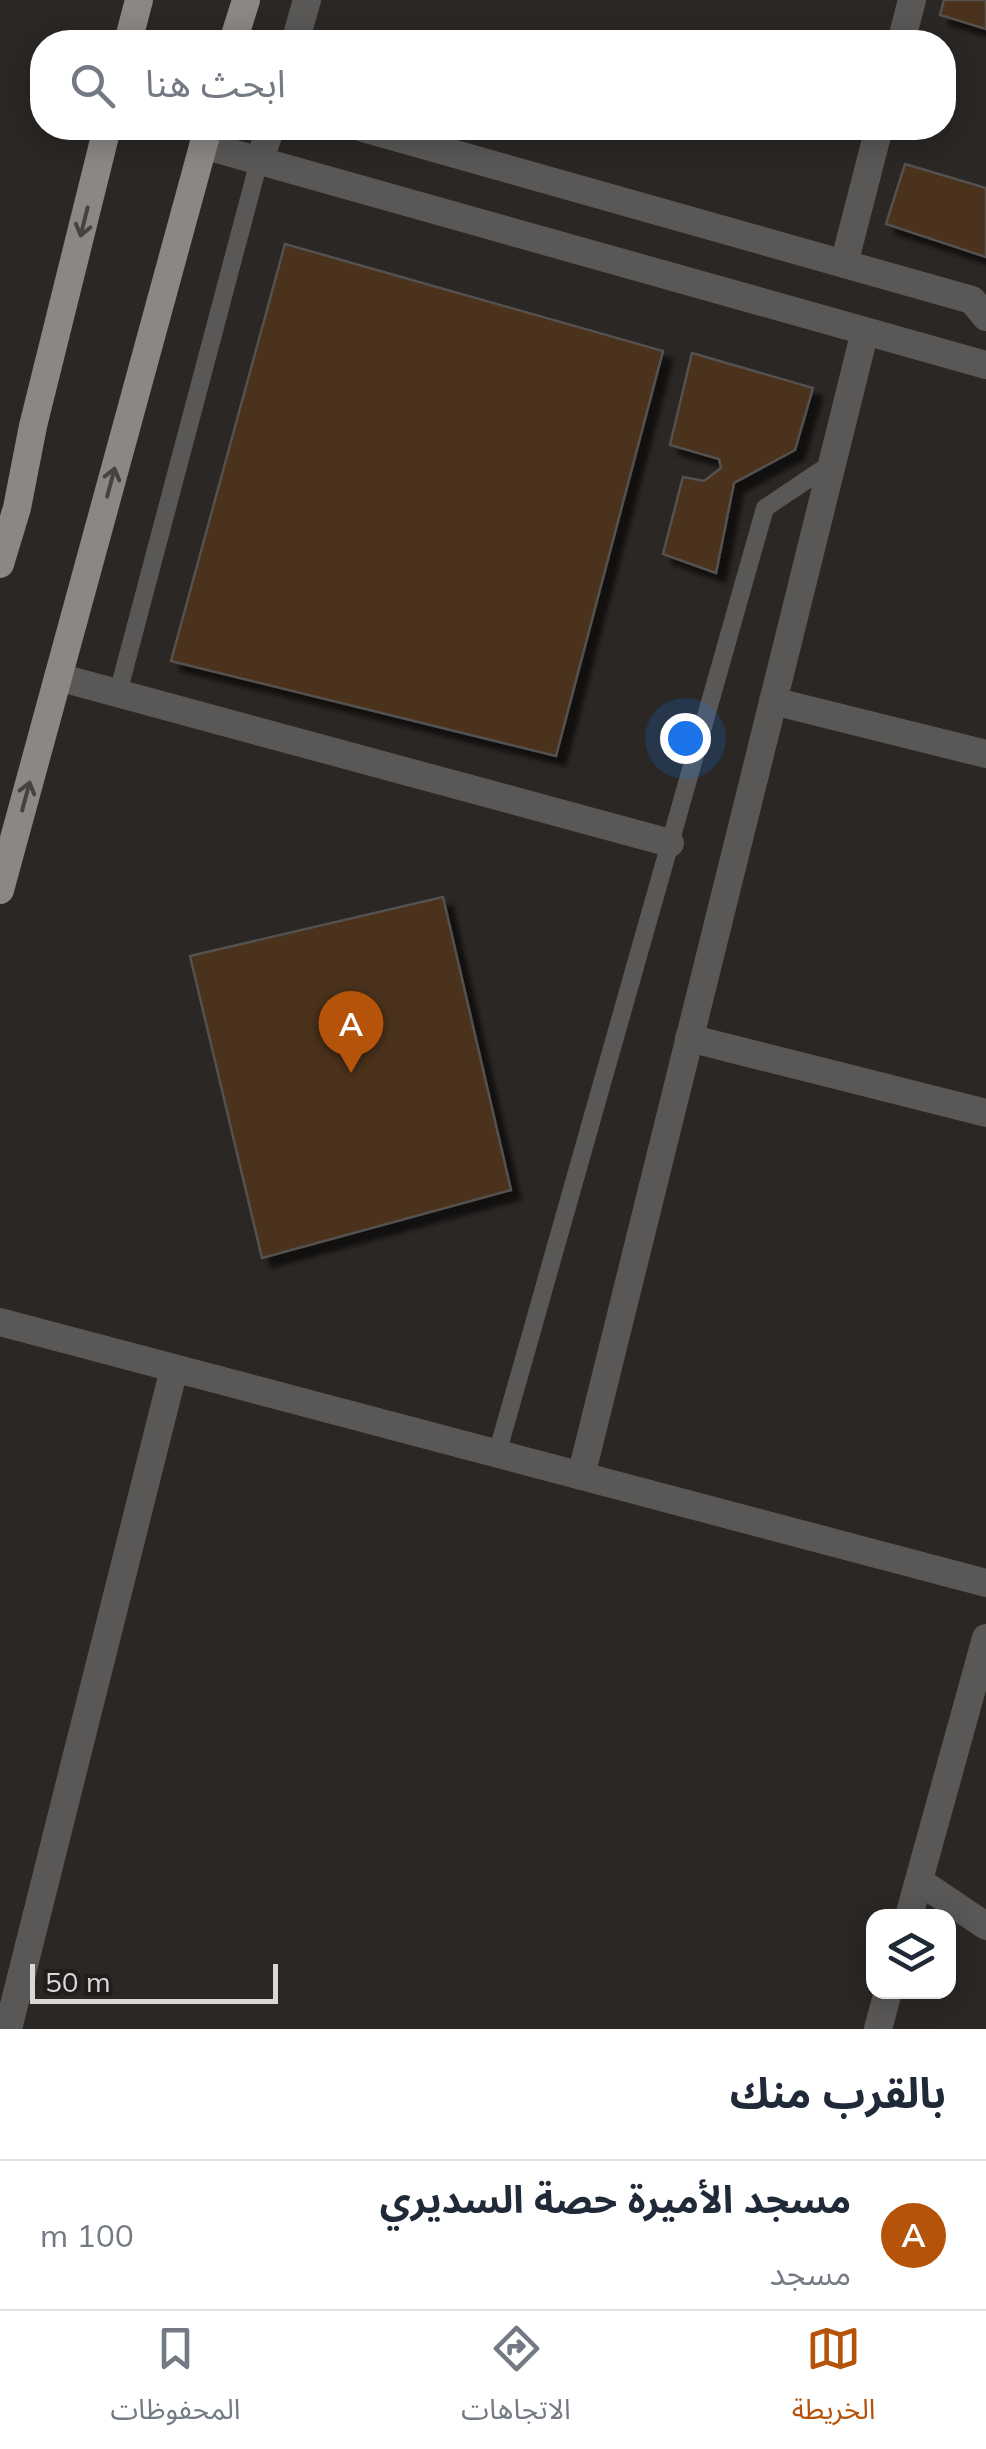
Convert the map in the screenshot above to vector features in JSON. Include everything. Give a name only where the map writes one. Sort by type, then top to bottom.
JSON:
[{"type":"main road","points":[[131,30],[139,0]]},
{"type":"main road","points":[[237,30],[246,0]]},
{"type":"main road","points":[[0,564],[17,508],[33,426],[104,140]]},
{"type":"main road","points":[[0,890],[204,140]]},
{"type":"street","points":[[298,30],[307,0]]},
{"type":"street","points":[[904,30],[912,0]]},
{"type":"street","points":[[214,140],[260,161],[986,365]]},
{"type":"street","points":[[260,161],[266,140]]},
{"type":"street","points":[[406,140],[972,300],[986,317]]},
{"type":"street","points":[[844,264],[876,140]]},
{"type":"street","points":[[580,1476],[865,331]]},
{"type":"street","points":[[58,677],[670,843]]},
{"type":"street","points":[[773,702],[986,754]]},
{"type":"street","points":[[689,1038],[986,1112]]},
{"type":"street","points":[[0,1322],[986,1583]]},
{"type":"street","points":[[8,2029],[174,1368]]},
{"type":"street","points":[[911,1909],[986,1638]]},
{"type":"street","points":[[919,1881],[986,1926]]},
{"type":"street","points":[[878,2029],[886,1999]]},
{"type":"lane","points":[[118,693],[260,161]]},
{"type":"lane","points":[[498,1454],[765,508],[832,463]]},
{"type":"building","points":[[944,0],[986,0],[986,29],[940,15]]},
{"type":"building","points":[[905,164],[986,188],[986,257],[886,224]]},
{"type":"building","points":[[285,244],[663,351],[556,756],[171,661]]},
{"type":"building","points":[[692,353],[813,388],[795,450],[734,483],[716,573],[663,554],[683,477],[704,481],[721,468],[719,459],[670,445]]},
{"type":"building","points":[[443,897],[511,1190],[262,1258],[190,956]]},
{"type":"place","name":"مسجد الأميرة حصة السديري","points":[[351,1073]]}]
